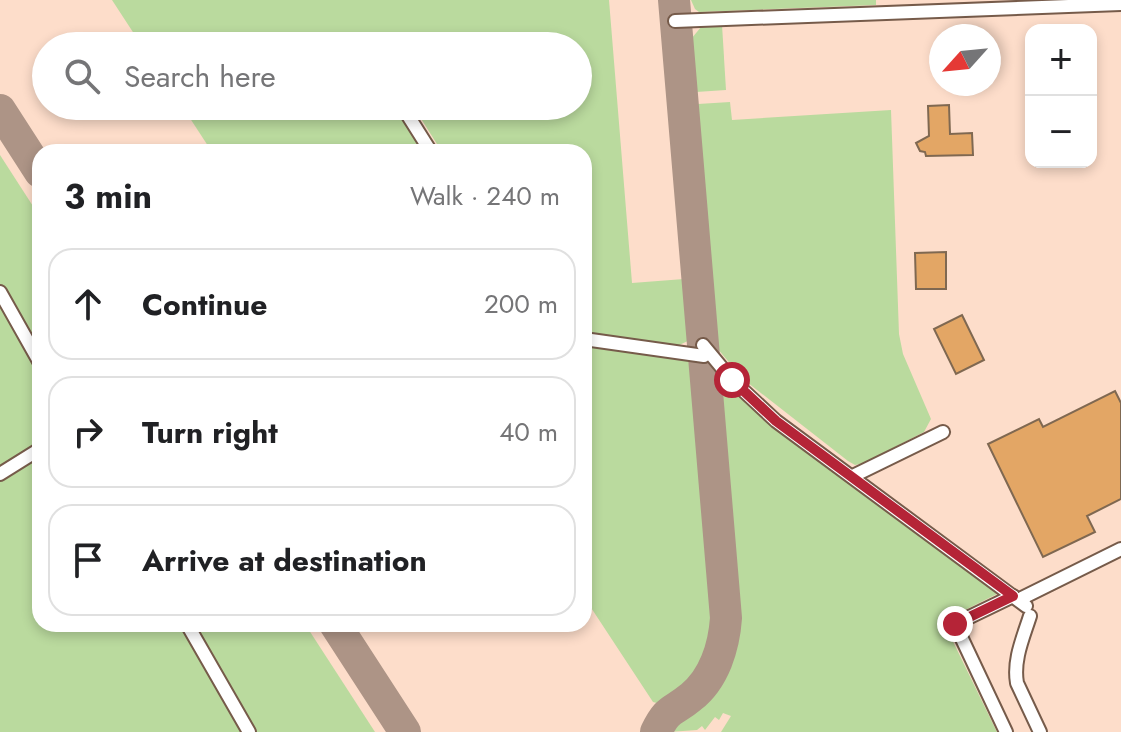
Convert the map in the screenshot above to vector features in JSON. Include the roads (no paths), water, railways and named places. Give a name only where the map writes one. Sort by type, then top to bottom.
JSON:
[{"type":"lane","points":[[675,21],[1121,4]]},
{"type":"lane","points":[[411,120],[426,144]]},
{"type":"lane","points":[[0,292],[32,349]]},
{"type":"lane","points":[[592,340],[704,350],[776,421],[1023,604]]},
{"type":"lane","points":[[853,476],[943,432]]},
{"type":"lane","points":[[0,474],[32,454]]},
{"type":"lane","points":[[1006,732],[955,624],[1023,604],[1121,549]]},
{"type":"lane","points":[[1023,604],[1015,675],[1040,732]]},
{"type":"lane","points":[[192,632],[249,732]]}]
